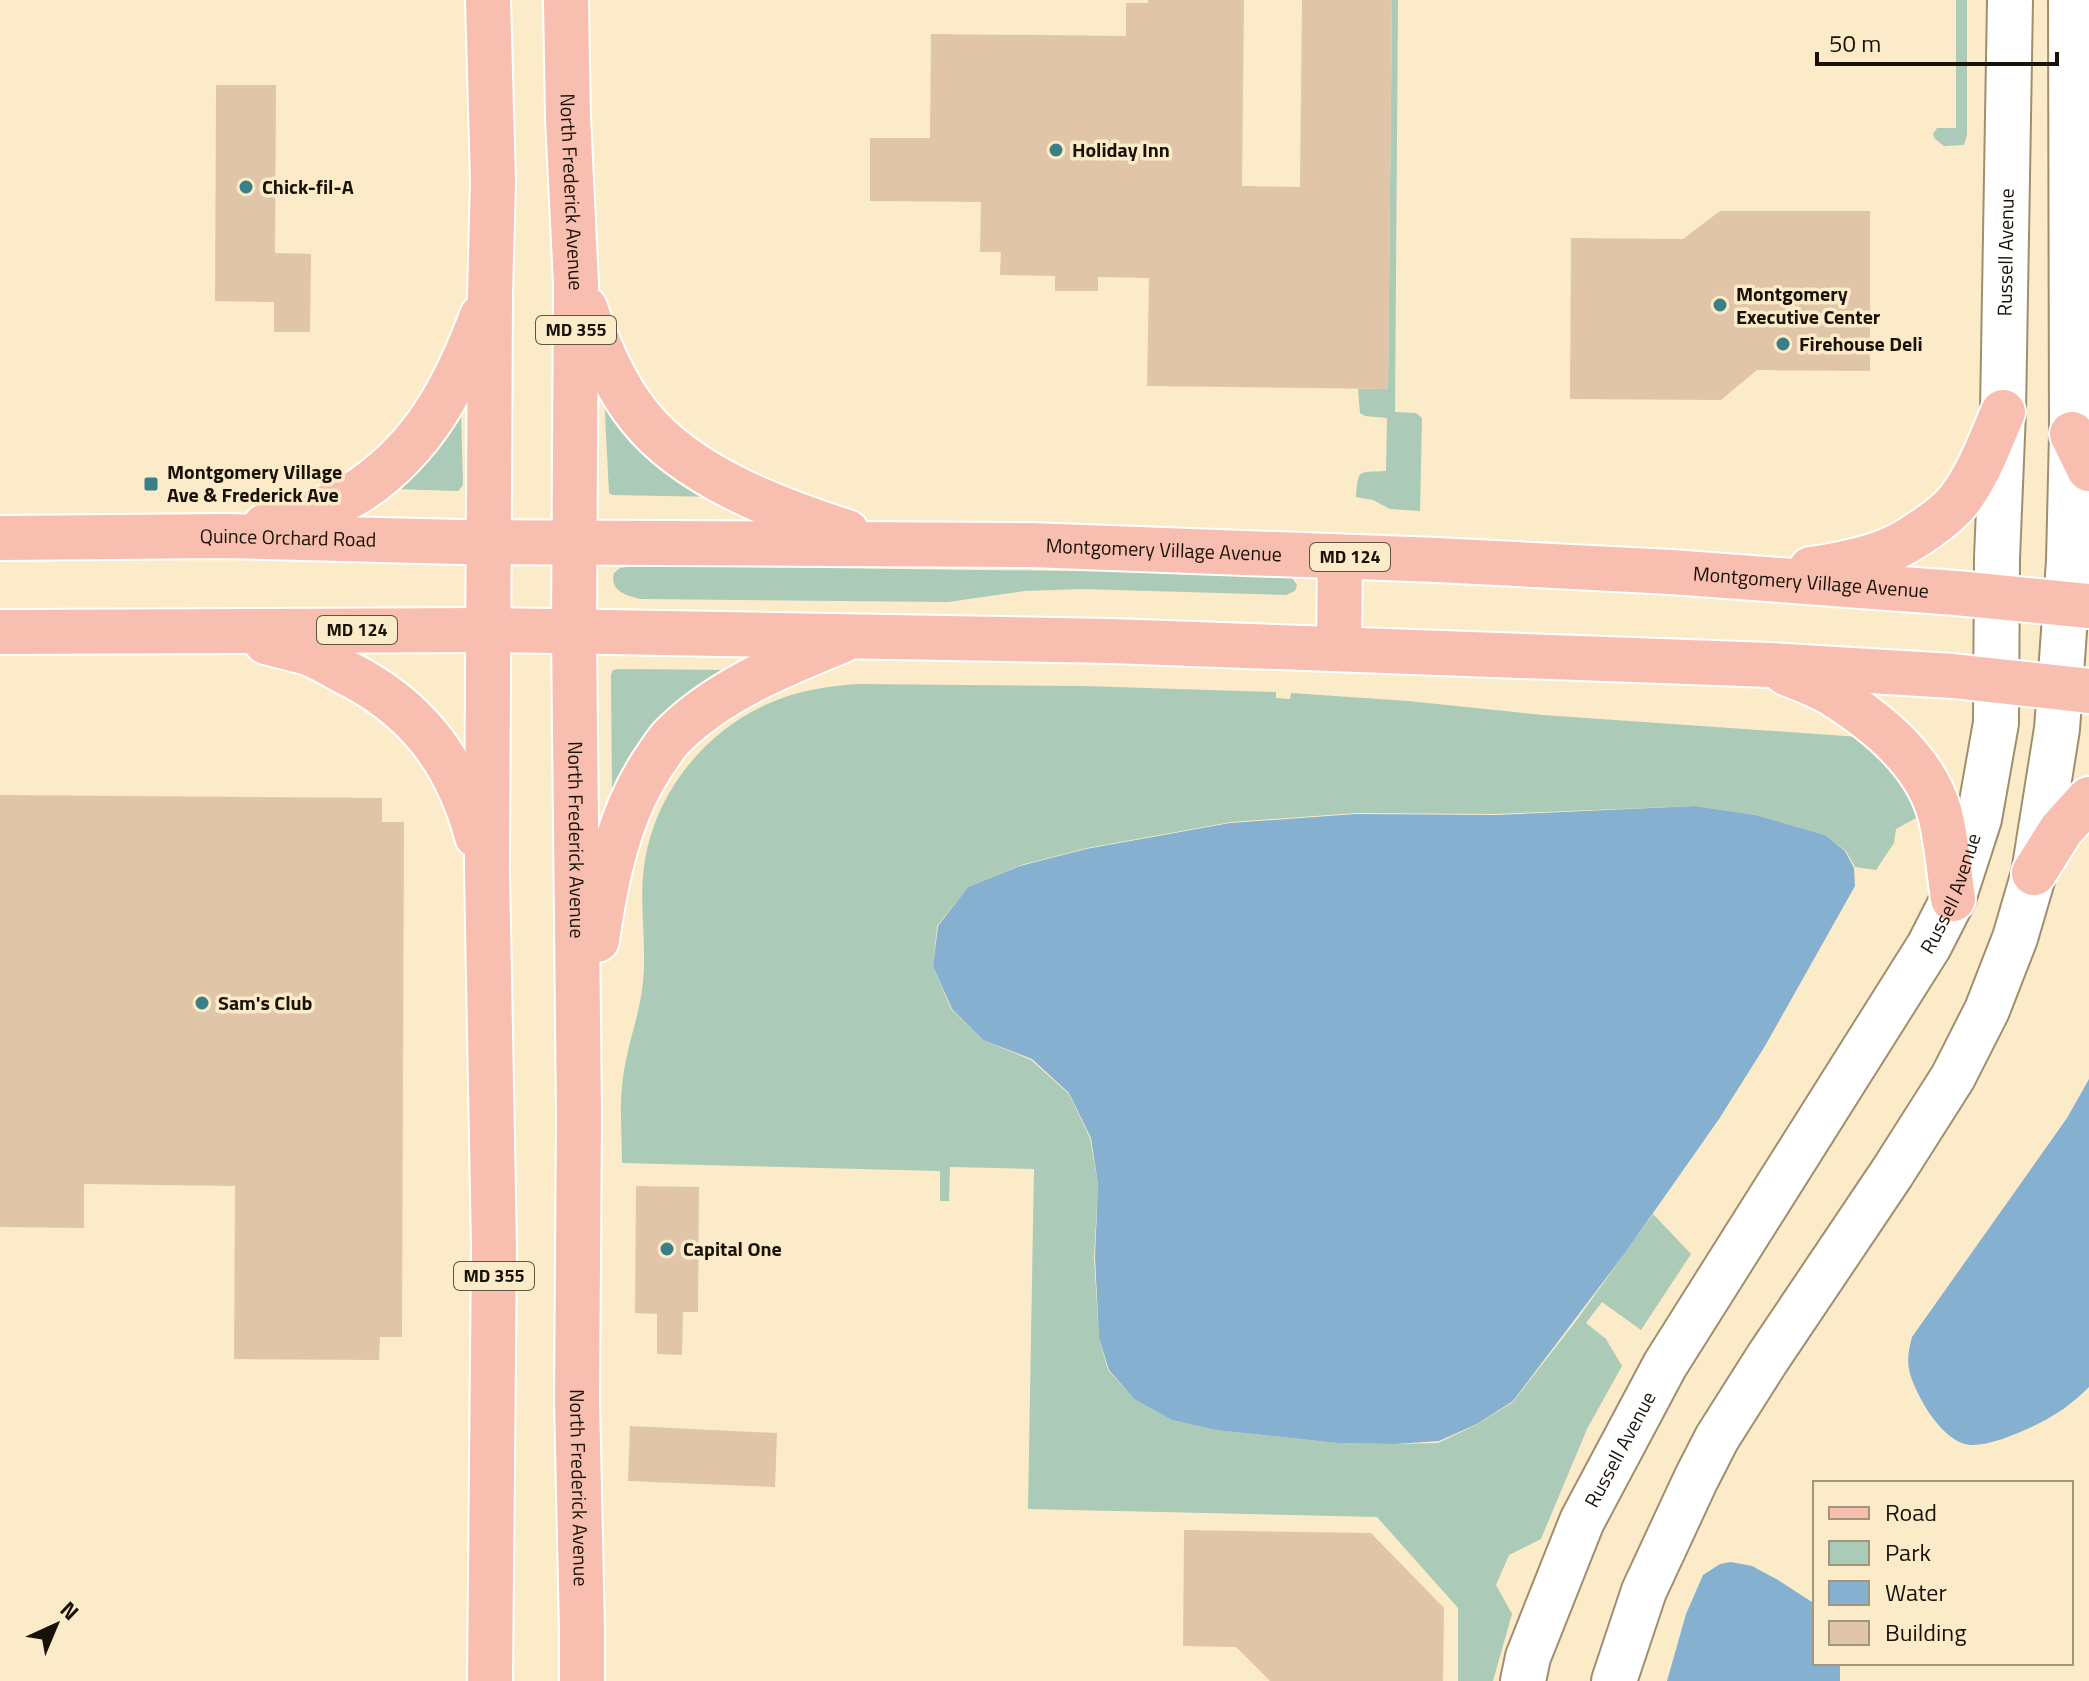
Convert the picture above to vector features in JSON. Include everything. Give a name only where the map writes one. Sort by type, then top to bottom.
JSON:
[{"type":"main road","name":"MD 355","points":[[488,0],[493,181],[487,871],[494,1248],[490,1681]]},
{"type":"main road","name":"North Frederick Avenue","points":[[566,0],[576,284],[577,1400],[582,1681]]},
{"type":"main road","points":[[576,284],[603,357],[632,406],[660,439],[705,472],[737,490],[811,520],[884,544]]},
{"type":"main road","points":[[226,536],[316,511],[360,491],[397,461],[418,440],[435,416],[470,348],[490,295]]},
{"type":"main road","points":[[1746,577],[1824,568],[1889,550],[1940,520],[1958,501],[1978,469],[2003,412]]},
{"type":"main road","name":"Quince Orchard Road","points":[[0,538],[226,536],[575,542]]},
{"type":"main road","name":"Montgomery Village Avenue","points":[[575,542],[1030,545],[1437,560],[1746,577],[2077,604]]},
{"type":"main road","points":[[1339,649],[1340,557]]},
{"type":"main road","points":[[226,630],[309,654],[368,683],[400,707],[429,735],[455,774],[471,813],[487,871]]},
{"type":"main road","name":"MD 124","points":[[0,632],[488,630],[1111,641],[1770,665],[1953,676],[2074,689]]},
{"type":"main road","points":[[579,1117],[589,1006],[607,883],[619,833],[645,774],[671,737],[712,703],[802,657],[855,635]]},
{"type":"main road","points":[[1770,665],[1829,692],[1876,725],[1908,755],[1927,782],[1939,813],[1953,899]]},
{"type":"main road","points":[[2034,873],[2061,830],[2089,799]]},
{"type":"street","name":"Russell Avenue","points":[[1523,1681],[1528,1657],[1582,1521],[1665,1365],[1929,946],[1953,899],[1979,819],[1996,723],[2010,0]]},
{"type":"street","points":[[1614,1681],[1644,1591],[1717,1438],[1953,1077],[1987,1010],[2015,938],[2034,873],[2057,729],[2074,689],[2077,604],[2069,561],[2081,451],[2071,0]]},
{"type":"green space","points":[[1392,0],[1398,0],[1395,412],[1416,413],[1422,418],[1420,511],[1390,509],[1373,500],[1356,497],[1359,476],[1365,472],[1386,471],[1387,418],[1360,413],[1358,389],[1388,389]]},
{"type":"green space","points":[[1956,0],[1967,0],[1967,135],[1964,145],[1944,146],[1933,134],[1937,128],[1956,128]]},
{"type":"green space","points":[[604,394],[716,497],[609,493]]},
{"type":"green space","points":[[461,410],[463,485],[458,491],[394,489]]},
{"type":"green space","points":[[671,566],[1224,573],[1286,576],[1297,585],[1295,591],[1286,595],[1081,589],[1025,591],[948,602],[641,599],[625,594],[614,584],[614,573],[620,568]]},
{"type":"green space","points":[[613,670],[732,670],[612,797],[611,675]]},
{"type":"green space","points":[[857,684],[1083,686],[1276,692],[1276,698],[1290,699],[1291,693],[1408,701],[1543,715],[1859,737],[1894,765],[1921,808],[1916,818],[1896,829],[1894,843],[1876,870],[1855,867],[1846,851],[1825,835],[1756,815],[1695,806],[1496,814],[1357,813],[1231,822],[1087,848],[1021,865],[968,887],[937,926],[933,966],[951,1009],[983,1040],[1031,1060],[1069,1094],[1090,1138],[1098,1184],[1094,1258],[1099,1338],[1108,1370],[1134,1399],[1172,1420],[1215,1430],[1337,1443],[1438,1443],[1476,1425],[1513,1402],[1653,1214],[1691,1254],[1641,1330],[1602,1302],[1586,1323],[1606,1339],[1622,1366],[1587,1429],[1541,1539],[1509,1555],[1496,1585],[1512,1614],[1493,1681],[1458,1681],[1458,1608],[1377,1517],[1028,1509],[1034,1169],[950,1167],[949,1201],[940,1201],[940,1171],[622,1163],[622,1088],[643,982],[643,875],[652,832],[662,806],[693,760],[735,722],[794,694]]},
{"type":"water","points":[[1695,806],[1756,815],[1825,835],[1845,851],[1854,868],[1855,886],[1765,1046],[1719,1119],[1625,1253],[1513,1401],[1477,1424],[1439,1441],[1395,1444],[1337,1443],[1215,1430],[1172,1420],[1134,1399],[1109,1370],[1099,1338],[1095,1257],[1098,1184],[1091,1138],[1069,1093],[1032,1059],[983,1040],[952,1009],[933,966],[938,926],[968,887],[1020,866],[1086,849],[1230,823],[1356,814],[1496,815]]},
{"type":"water","points":[[2089,1079],[2089,1387],[2057,1413],[2020,1432],[1980,1445],[1963,1443],[1948,1435],[1936,1422],[1918,1392],[1908,1363],[1912,1337],[2067,1118]]},
{"type":"water","points":[[1731,1562],[1752,1566],[1813,1603],[1813,1665],[1840,1665],[1840,1681],[1667,1681],[1686,1614],[1703,1575],[1720,1564]]},
{"type":"building","name":"Holiday Inn","points":[[1148,0],[1244,0],[1242,186],[1300,187],[1302,0],[1392,0],[1388,389],[1147,386],[1149,278],[1098,277],[1098,291],[1055,291],[1055,276],[1000,275],[1001,252],[980,252],[981,202],[870,201],[870,138],[930,138],[931,34],[1126,36],[1126,3],[1148,3]]},
{"type":"building","name":"Chick-fil-A","points":[[216,85],[276,85],[275,253],[311,254],[310,332],[274,332],[274,302],[215,301]]},
{"type":"building","name":"Montgomery Executive Center","points":[[1720,211],[1870,211],[1870,371],[1757,370],[1721,400],[1570,399],[1571,238],[1683,239]]},
{"type":"building","name":"Sam's Club","points":[[0,795],[382,798],[382,822],[404,822],[402,1337],[380,1337],[379,1360],[234,1359],[235,1186],[84,1184],[84,1228],[0,1227]]},
{"type":"building","name":"Capital One","points":[[636,1186],[699,1187],[698,1312],[683,1312],[682,1355],[657,1354],[657,1314],[635,1313]]},
{"type":"building","points":[[630,1426],[777,1433],[775,1487],[628,1481]]},
{"type":"building","points":[[1184,1530],[1371,1533],[1444,1608],[1443,1681],[1270,1681],[1236,1647],[1183,1646]]},
{"type":"place","name":"Holiday Inn","points":[[1056,150]]},
{"type":"place","name":"Chick-fil-A","points":[[246,187]]},
{"type":"place","name":"Montgomery Executive Center","points":[[1720,305]]},
{"type":"place","name":"Firehouse Deli","points":[[1783,344]]},
{"type":"place","name":"Montgomery Village Ave & Frederick Ave","points":[[151,484]]},
{"type":"place","name":"Sam's Club","points":[[202,1003]]},
{"type":"place","name":"Capital One","points":[[667,1249]]}]
